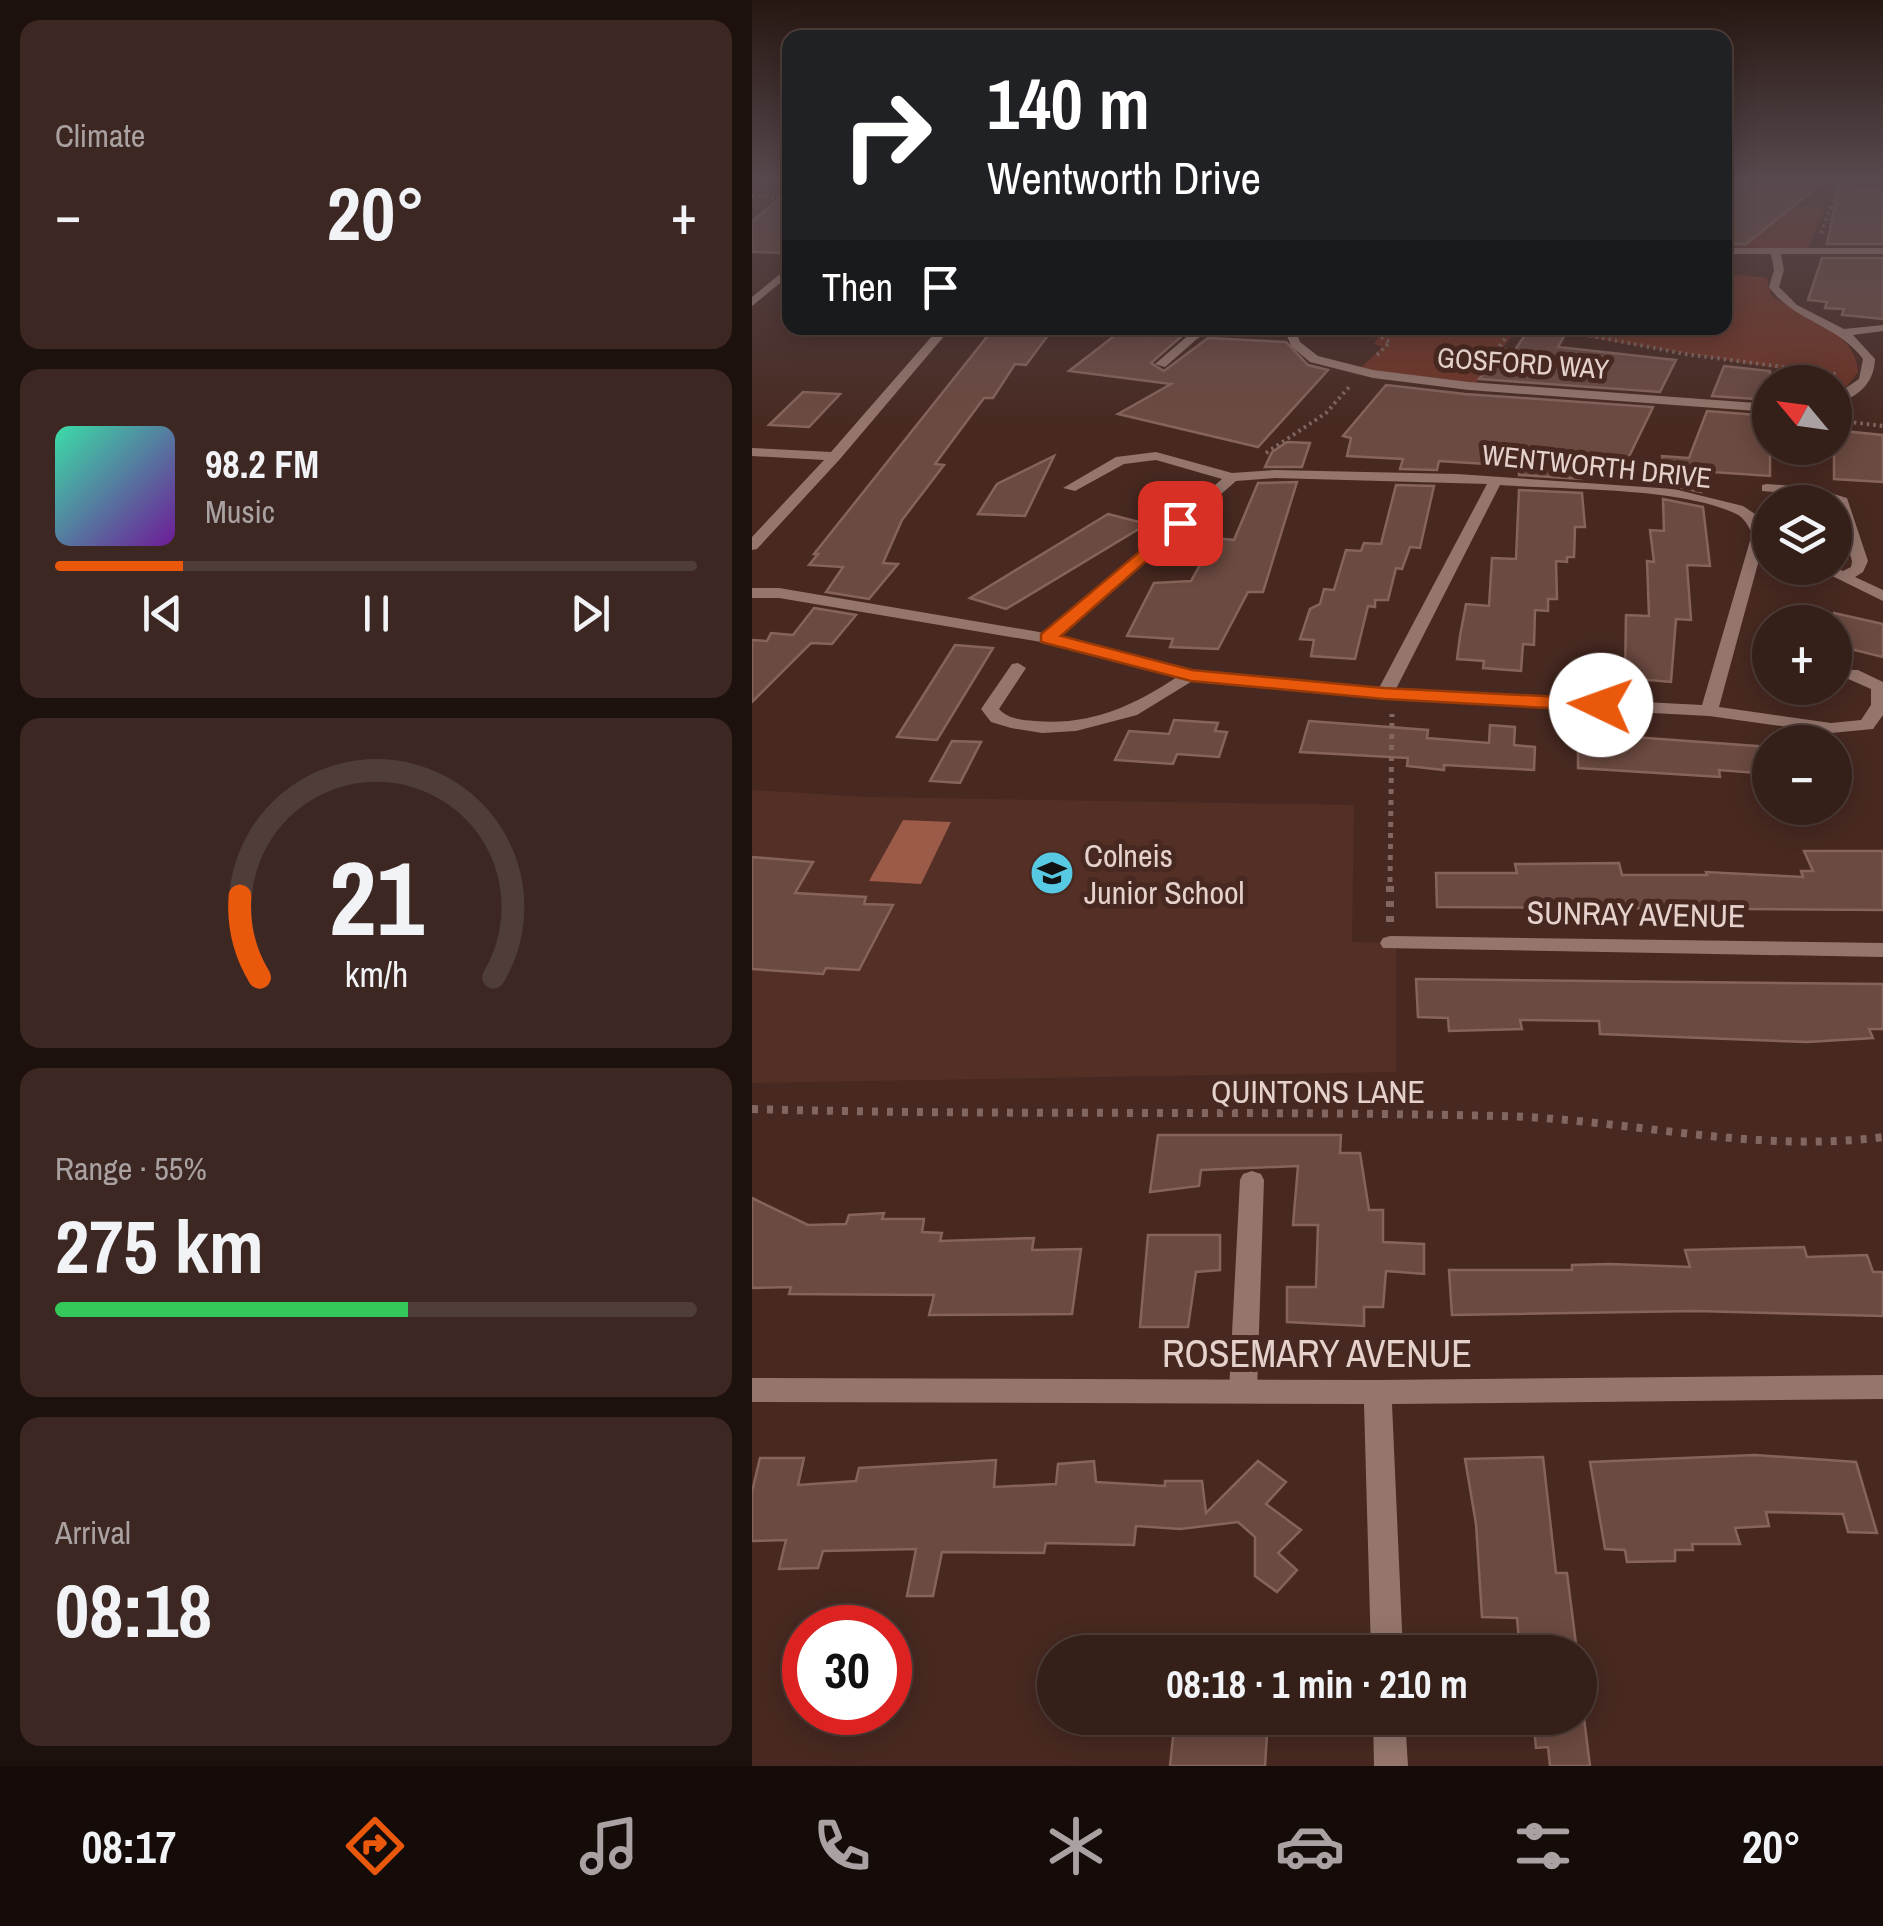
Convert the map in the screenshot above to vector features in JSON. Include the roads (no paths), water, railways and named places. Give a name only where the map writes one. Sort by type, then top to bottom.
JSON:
[{"type":"street","points":[[1778,260],[1780,267],[1774,284],[1781,298],[1845,332],[1869,358],[1867,378],[1852,392]]},
{"type":"street","points":[[752,303],[782,276]]},
{"type":"street","points":[[1845,332],[1882,328]]},
{"type":"street","points":[[752,546],[939,335]]},
{"type":"street","name":"GOSFORD WAY","points":[[1161,364],[1197,335]]},
{"type":"street","name":"GOSFORD WAY","points":[[1292,335],[1295,344],[1314,360],[1361,372],[1469,386],[1752,407]]},
{"type":"street","points":[[752,452],[835,456]]},
{"type":"street","name":"WENTWORTH DRIVE","points":[[1070,488],[1121,460],[1144,456],[1168,458],[1232,477],[1275,474],[1496,480],[1674,494],[1730,506],[1752,521]]},
{"type":"street","points":[[1048,638],[1232,477]]},
{"type":"street","points":[[1384,694],[1496,480]]},
{"type":"street","points":[[1852,534],[1860,561],[1858,569],[1852,572]]},
{"type":"street","points":[[1852,578],[1882,596]]},
{"type":"street","name":"WENTWORTH DRIVE","points":[[1709,711],[1752,584]]},
{"type":"street","points":[[752,593],[779,593],[1048,638],[1191,675],[1384,694],[1709,711],[1815,726],[1860,728],[1872,720],[1882,695],[1872,680],[1852,674]]},
{"type":"street","points":[[1018,668],[990,709],[997,718],[1024,725],[1080,725],[1122,715],[1191,675]]},
{"type":"street","name":"SUNRAY AVENUE","points":[[1390,943],[1882,950]]},
{"type":"street","points":[[1243,1391],[1252,1180]]},
{"type":"street","name":"ROSEMARY AVENUE","points":[[752,1390],[1378,1392],[1882,1387]]},
{"type":"street","points":[[1378,1392],[1386,1635]]},
{"type":"street","points":[[1390,1735],[1391,1766]]},
{"type":"place","name":"Colneis Junior School","points":[[1052,873]]}]
